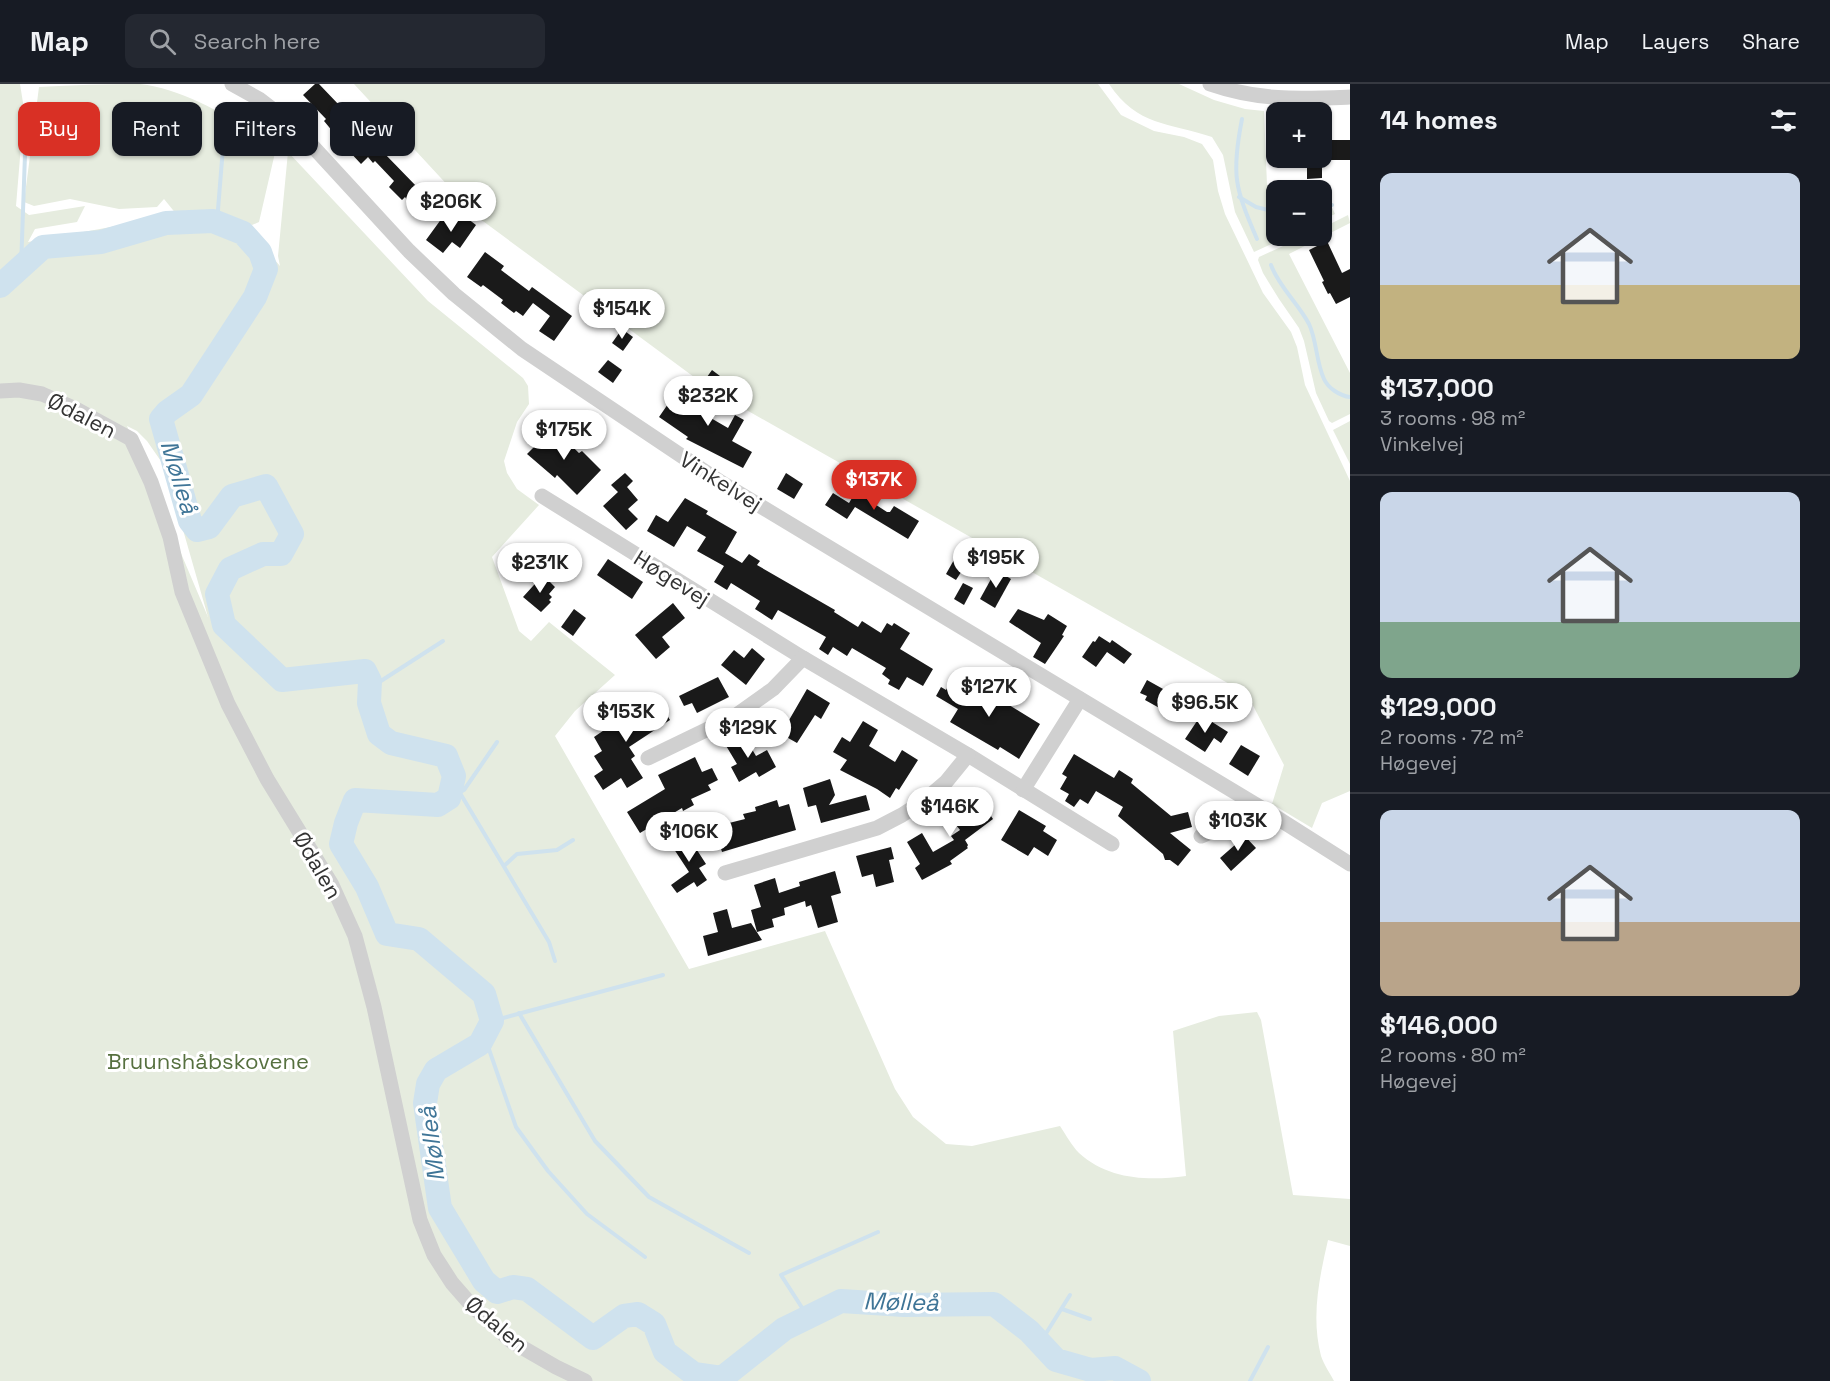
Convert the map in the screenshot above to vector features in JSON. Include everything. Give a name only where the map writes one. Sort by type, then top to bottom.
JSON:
[{"type":"street","name":"Vinkelvej","points":[[232,84],[259,99],[294,126],[409,251],[454,294],[522,349],[722,483],[1263,809],[1350,864]]},
{"type":"street","points":[[1217,85],[1246,95],[1280,99],[1350,98]]},
{"type":"street","name":"Ødalen","points":[[0,391],[20,390],[42,394],[76,409],[131,439],[151,482],[170,537],[182,592],[228,704],[267,779],[332,885],[355,936],[374,1007],[420,1220],[434,1255],[452,1283],[473,1307],[512,1341],[585,1381]]},
{"type":"street","name":"Høgevej","points":[[542,496],[803,658],[968,755],[1112,844]]},
{"type":"street","points":[[648,758],[735,716],[773,688],[803,658]]},
{"type":"street","points":[[1023,790],[1080,699]]},
{"type":"street","points":[[725,873],[877,828],[925,800],[946,782],[968,755]]},
{"type":"street","points":[[1201,836],[1263,809]]},
{"type":"green space","name":"Bruunshåbskovene","points":[[0,84],[20,84],[23,102],[18,102],[18,156],[20,156],[16,206],[29,215],[85,206],[77,222],[35,229],[28,242],[177,215],[164,199],[157,207],[119,209],[70,199],[34,206],[24,202],[30,156],[100,156],[100,102],[37,102],[39,87],[140,84],[158,87],[199,102],[112,102],[112,156],[202,156],[202,104],[211,108],[214,110],[214,156],[274,156],[259,222],[252,225],[222,213],[187,215],[223,217],[249,230],[280,266],[278,256],[288,156],[292,156],[428,301],[523,378],[528,386],[529,404],[517,422],[504,461],[507,473],[517,489],[539,505],[492,557],[519,631],[531,641],[549,622],[615,675],[575,711],[555,736],[689,969],[825,931],[895,1089],[913,1117],[946,1144],[972,1146],[1060,1126],[1076,1150],[1091,1162],[1116,1173],[1143,1178],[1186,1176],[1173,1031],[1219,1016],[1257,1012],[1261,1020],[1293,1195],[1350,1199],[1350,1246],[1328,1240],[1317,1298],[1317,1327],[1321,1356],[1334,1381],[0,1381]],"holes":[[[127,426],[137,431],[165,467],[208,617]]]},
{"type":"green space","points":[[354,84],[1098,84],[1121,115],[1154,131],[1184,137],[1202,144],[1213,160],[1218,191],[1225,214],[1263,293],[1291,332],[1297,347],[1305,385],[1350,481],[1350,791],[1322,803],[1312,828],[1272,804],[1284,765],[1247,694],[713,391],[476,216],[415,150],[415,102],[371,102]]},
{"type":"green space","points":[[1109,84],[1179,84],[1214,100],[1245,109],[1264,111],[1267,246],[1254,252],[1235,212],[1223,155],[1212,137],[1143,116],[1120,98]]},
{"type":"green space","points":[[1348,215],[1350,223],[1332,232],[1332,223]]},
{"type":"green space","points":[[1283,246],[1305,246],[1289,254],[1350,373],[1350,414],[1332,423],[1329,421],[1316,393],[1299,328],[1263,273],[1259,257]]},
{"type":"green space","points":[[1350,421],[1350,464],[1333,430]]},
{"type":"building","points":[[315,84],[319,84],[336,102],[330,102],[330,128],[324,121],[326,119],[318,111],[318,102],[310,102],[303,95]]},
{"type":"building","points":[[1332,140],[1350,140],[1350,160],[1332,160]]},
{"type":"building","points":[[354,156],[387,156],[418,188],[407,200],[405,197],[402,200],[389,187],[394,181],[375,161],[373,163],[368,157],[361,164]]},
{"type":"building","points":[[1307,168],[1322,168],[1322,178],[1307,179]]},
{"type":"building","points":[[459,212],[476,225],[460,248],[452,242],[443,253],[426,240],[442,218],[450,223]]},
{"type":"building","points":[[1317,246],[1329,246],[1342,273],[1350,269],[1350,297],[1336,304],[1322,282],[1324,281],[1309,250]]},
{"type":"building","points":[[485,252],[504,266],[501,270],[529,291],[532,287],[572,316],[554,341],[539,331],[550,316],[533,303],[523,316],[516,311],[514,313],[501,303],[503,300],[483,285],[481,287],[467,277]]},
{"type":"building","points":[[622,329],[633,337],[623,351],[612,343]]},
{"type":"building","points":[[608,360],[622,370],[613,383],[598,372]]},
{"type":"building","points":[[712,370],[720,376],[697,410],[728,428],[735,415],[744,420],[732,441],[752,452],[743,468],[686,439],[688,437],[659,417],[668,404],[681,413]]},
{"type":"building","points":[[553,428],[601,470],[577,495],[557,475],[555,478],[527,454]]},
{"type":"building","points":[[625,473],[633,481],[627,487],[638,500],[628,509],[638,519],[626,530],[603,506],[618,492],[611,485]]},
{"type":"building","points":[[786,473],[803,484],[794,499],[777,489]]},
{"type":"building","points":[[861,483],[873,490],[867,499],[887,512],[890,512],[894,506],[919,521],[908,539],[855,507],[847,519],[825,505],[833,493],[849,503]]},
{"type":"building","points":[[685,498],[708,511],[706,514],[737,532],[725,553],[742,563],[749,554],[760,561],[757,565],[835,610],[834,612],[858,627],[862,621],[881,633],[887,623],[892,626],[894,623],[910,633],[900,649],[933,669],[923,686],[907,677],[899,690],[888,684],[890,680],[882,674],[886,668],[852,648],[847,656],[833,647],[828,655],[819,649],[826,637],[778,610],[772,620],[755,609],[760,601],[731,583],[727,590],[714,582],[724,566],[697,551],[706,537],[687,526],[674,547],[647,531],[656,515],[668,522]]},
{"type":"building","points":[[959,551],[970,558],[956,580],[946,574]]},
{"type":"building","points":[[608,559],[643,582],[632,599],[597,575]]},
{"type":"building","points":[[996,570],[1011,579],[995,608],[980,599]]},
{"type":"building","points":[[543,575],[555,587],[549,594],[552,597],[549,600],[551,602],[541,612],[523,597]]},
{"type":"building","points":[[963,583],[973,588],[964,605],[954,599]]},
{"type":"building","points":[[673,603],[685,618],[662,637],[670,647],[656,659],[635,635]]},
{"type":"building","points":[[574,609],[586,618],[573,636],[561,627]]},
{"type":"building","points":[[1018,609],[1044,620],[1048,614],[1067,626],[1062,635],[1064,636],[1045,664],[1033,657],[1041,643],[1009,622]]},
{"type":"building","points":[[1099,636],[1110,643],[1112,640],[1132,654],[1124,664],[1107,652],[1096,667],[1082,657]]},
{"type":"building","points":[[752,648],[765,659],[746,685],[721,665],[734,650],[744,658]]},
{"type":"building","points":[[957,671],[973,680],[964,695],[984,706],[993,692],[1011,702],[1009,705],[1040,724],[1019,759],[1000,747],[998,750],[950,722],[958,709],[936,696],[941,687],[946,690]]},
{"type":"building","points":[[718,677],[729,697],[697,713],[692,703],[684,706],[679,696]]},
{"type":"building","points":[[1147,680],[1181,699],[1172,715],[1145,700],[1147,696],[1140,693]]},
{"type":"building","points":[[1190,683],[1203,690],[1193,708],[1180,701]]},
{"type":"building","points":[[807,689],[830,703],[821,719],[815,715],[797,743],[781,734]]},
{"type":"building","points":[[641,699],[649,711],[660,704],[670,720],[629,747],[635,756],[631,759],[643,778],[627,788],[621,778],[603,790],[594,776],[603,770],[594,756],[602,751],[594,737],[619,720],[616,716]]},
{"type":"building","points":[[1201,715],[1228,732],[1221,743],[1214,738],[1205,752],[1185,739]]},
{"type":"building","points":[[863,721],[878,730],[869,746],[895,762],[902,750],[918,760],[899,790],[896,788],[890,798],[840,770],[847,760],[833,752],[842,737],[850,742]]},
{"type":"building","points":[[743,734],[756,756],[767,750],[776,767],[759,777],[756,772],[739,782],[731,767],[737,764],[725,744]]},
{"type":"building","points":[[1241,745],[1260,756],[1248,776],[1229,764]]},
{"type":"building","points":[[1074,754],[1114,778],[1119,770],[1133,779],[1131,783],[1171,816],[1188,812],[1192,827],[1170,833],[1191,850],[1178,866],[1170,860],[1165,860],[1163,854],[1118,816],[1123,807],[1096,791],[1088,804],[1080,799],[1074,807],[1065,801],[1069,794],[1060,789],[1067,777],[1062,774]]},
{"type":"building","points":[[695,757],[702,772],[712,768],[718,780],[708,785],[711,790],[691,799],[694,805],[683,811],[682,808],[640,833],[627,812],[665,789],[658,775]]},
{"type":"building","points":[[830,779],[835,795],[829,805],[866,795],[870,810],[821,823],[816,805],[808,807],[803,788]]},
{"type":"building","points":[[978,797],[993,819],[965,840],[968,848],[950,861],[952,864],[922,880],[915,868],[920,864],[907,842],[922,833],[933,852],[954,840],[951,836],[960,830],[946,812],[960,801],[964,807]]},
{"type":"building","points":[[777,800],[779,807],[789,804],[796,830],[722,852],[717,835],[731,831],[729,823],[745,819],[743,814],[756,811],[755,807]]},
{"type":"building","points":[[1019,810],[1046,826],[1043,831],[1057,840],[1048,856],[1034,847],[1028,856],[1001,840]]},
{"type":"building","points":[[686,833],[706,864],[699,868],[707,880],[697,887],[694,882],[677,893],[671,885],[689,872],[670,843]]},
{"type":"building","points":[[1242,833],[1256,848],[1231,871],[1220,858],[1236,844],[1233,841]]},
{"type":"building","points":[[891,847],[894,859],[889,860],[894,882],[876,887],[873,874],[862,877],[856,856]]},
{"type":"building","points":[[835,871],[841,893],[831,896],[838,922],[818,928],[811,905],[806,907],[805,901],[784,908],[785,915],[772,919],[774,927],[757,932],[751,910],[761,907],[754,885],[775,878],[779,893],[800,886],[799,882]]},
{"type":"building","points":[[727,909],[732,928],[751,923],[762,940],[708,956],[703,936],[718,932],[713,913]]},
{"type":"waterway","points":[[1242,119],[1237,154],[1237,181],[1244,207],[1257,239]]},
{"type":"waterway","points":[[21,268],[25,156]]},
{"type":"waterway","points":[[217,222],[222,156]]},
{"type":"waterway","points":[[1239,197],[1256,207],[1266,210]]},
{"type":"waterway","name":"Mølleå","points":[[0,286],[43,247],[101,242],[166,223],[213,221],[243,233],[260,252],[266,269],[255,297],[191,395],[161,419],[190,521],[197,530],[209,527],[232,496],[266,486],[292,534],[281,554],[263,554],[230,569],[217,594],[224,625],[282,680],[365,671],[370,681],[369,703],[379,734],[391,743],[446,756],[454,776],[449,798],[438,805],[355,800],[341,844],[367,887],[387,934],[419,939],[484,994],[492,1021],[480,1044],[436,1070],[428,1084],[425,1103],[440,1208],[484,1281],[497,1292],[513,1287],[527,1289],[593,1338],[624,1316],[638,1314],[654,1324],[665,1352],[694,1374],[722,1378],[784,1329],[841,1301],[904,1305],[994,1304],[1029,1331],[1056,1360],[1091,1370],[1115,1368],[1139,1381]]},
{"type":"waterway","points":[[1271,265],[1279,281],[1309,324],[1314,337],[1319,366],[1326,382],[1335,391],[1350,397]]},
{"type":"waterway","points":[[370,688],[443,641]]},
{"type":"waterway","points":[[449,798],[464,790],[497,742]]},
{"type":"waterway","points":[[460,793],[549,942],[555,961]]},
{"type":"waterway","points":[[505,865],[517,854],[557,850],[573,840]]},
{"type":"waterway","points":[[492,1021],[663,975]]},
{"type":"waterway","points":[[519,1013],[595,1141],[649,1197],[749,1253]]},
{"type":"waterway","points":[[484,1035],[516,1127],[548,1171],[587,1214],[645,1257]]},
{"type":"waterway","points":[[808,1317],[781,1275],[878,1232]]},
{"type":"waterway","points":[[1040,1343],[1070,1295]]},
{"type":"waterway","points":[[1062,1309],[1090,1319]]},
{"type":"waterway","points":[[1250,1381],[1268,1347]]}]
